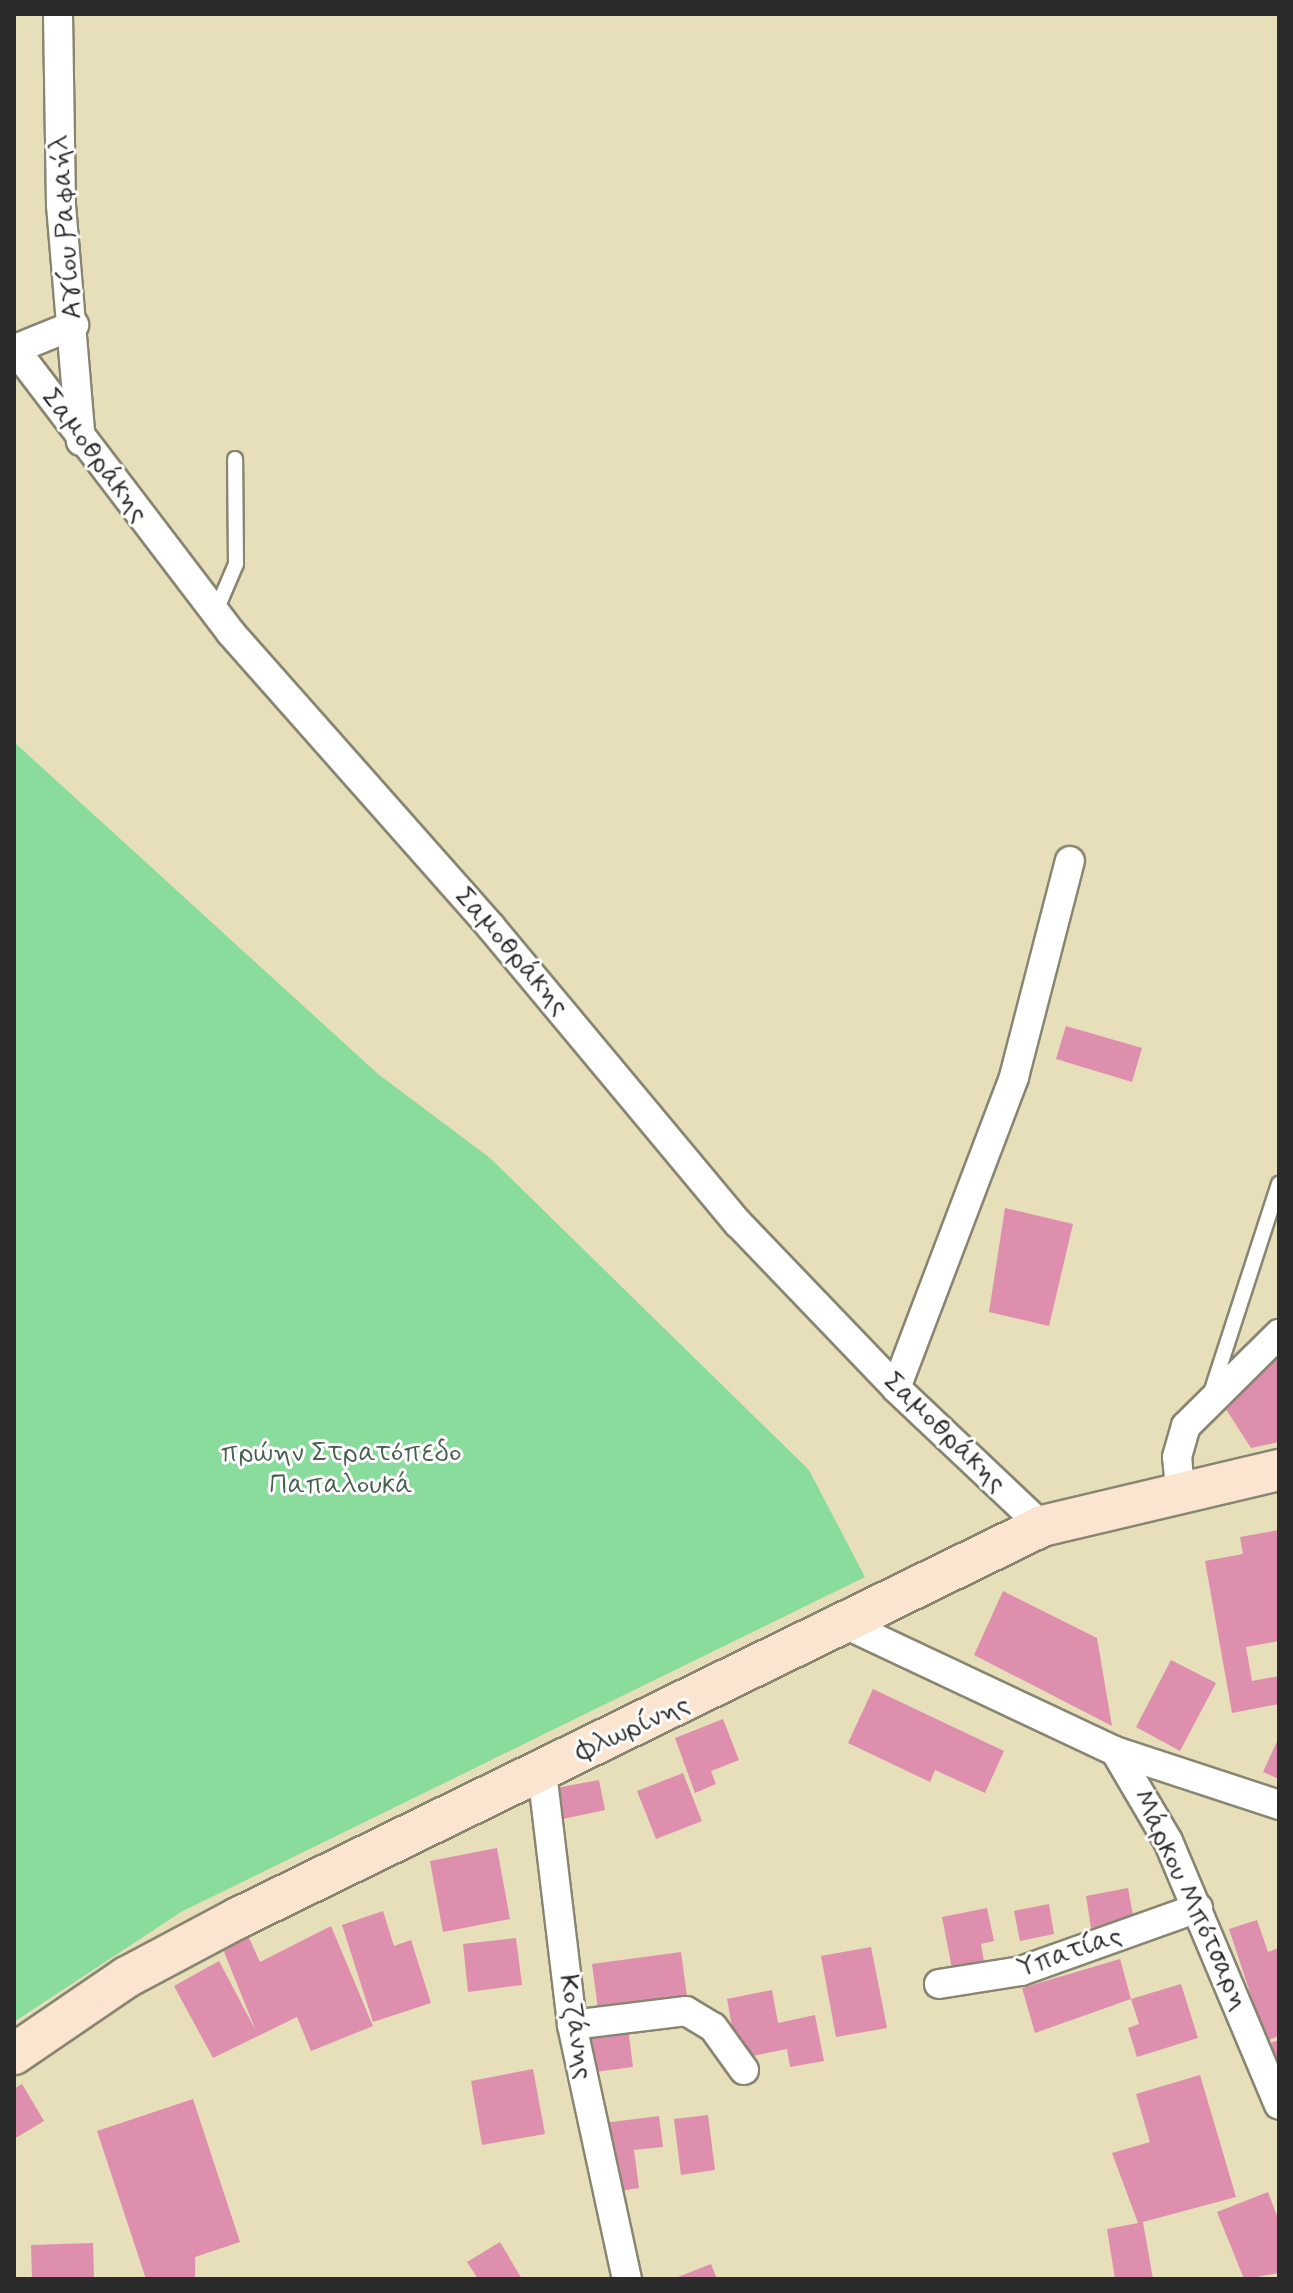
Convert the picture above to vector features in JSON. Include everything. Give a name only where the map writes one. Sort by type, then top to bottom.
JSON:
[{"type":"main road","name":"Φλωρίνης","points":[[14,2054],[162,1957],[847,1625],[1042,1526],[1180,1490],[1279,1470]]},
{"type":"street","name":"Αγίου Ραφαήλ","points":[[58,14],[61,205],[74,325],[81,441]]},
{"type":"street","points":[[14,349],[74,325]]},
{"type":"street","name":"Σαμοθράκης","points":[[14,349],[81,441],[215,613],[491,927],[729,1213],[896,1388],[1042,1526]]},
{"type":"street","points":[[896,1388],[1014,1077],[1070,861]]},
{"type":"street","points":[[1180,1490],[1180,1441],[1209,1398],[1279,1334]]},
{"type":"street","points":[[847,1625],[1115,1751],[1279,1805]]},
{"type":"street","name":"Μάρκου Μπότσαρη","points":[[1115,1751],[1198,1908],[1279,2105]]},
{"type":"street","name":"Κοζάνης","points":[[542,1772],[572,2025],[627,2279]]},
{"type":"street","name":"Υπατίας","points":[[939,1984],[1021,1971],[1198,1908]]},
{"type":"street","points":[[572,2025],[686,2011],[713,2027],[744,2070]]},
{"type":"lane","points":[[215,613],[236,564],[235,459]]},
{"type":"lane","points":[[1209,1398],[1279,1184]]},
{"type":"green space","name":"πρώην Στρατόπεδο Παπαλουκά","points":[[14,742],[378,1074],[490,1158],[809,1470],[865,1577],[181,1912],[14,2022]]},
{"type":"building","points":[[1066,1026],[1142,1048],[1132,1082],[1056,1059]]},
{"type":"building","points":[[1005,1208],[1073,1224],[1049,1326],[989,1312]]},
{"type":"building","points":[[1279,1352],[1279,1442],[1251,1448],[1220,1400]]},
{"type":"building","points":[[1279,1530],[1279,1641],[1246,1647],[1252,1681],[1279,1676],[1279,1704],[1232,1713],[1205,1561],[1243,1554],[1240,1537]]},
{"type":"building","points":[[1003,1591],[1097,1638],[1112,1726],[974,1655]]},
{"type":"building","points":[[1171,1660],[1216,1683],[1180,1751],[1136,1727]]},
{"type":"building","points":[[873,1689],[1004,1751],[985,1793],[935,1770],[930,1782],[848,1743]]},
{"type":"building","points":[[723,1719],[739,1760],[711,1771],[716,1784],[695,1793],[675,1738]]},
{"type":"building","points":[[1279,1737],[1279,1779],[1263,1772]]},
{"type":"building","points":[[683,1773],[702,1821],[656,1839],[637,1791]]},
{"type":"building","points":[[599,1780],[605,1810],[563,1819],[556,1788]]},
{"type":"building","points":[[497,1848],[510,1919],[443,1932],[430,1861]]},
{"type":"building","points":[[1128,1888],[1134,1921],[1091,1928],[1086,1896]]},
{"type":"building","points":[[1049,1904],[1054,1934],[1020,1941],[1014,1911]]},
{"type":"building","points":[[987,1908],[994,1941],[981,1944],[985,1967],[953,1974],[942,1917]]},
{"type":"building","points":[[383,1911],[394,1946],[411,1940],[431,2003],[373,2022],[342,1925]]},
{"type":"building","points":[[1257,1920],[1268,1952],[1279,1948],[1279,2036],[1266,2041],[1229,1929]]},
{"type":"building","points":[[331,1926],[373,2026],[311,2051],[297,2017],[213,2058],[174,1986],[219,1961],[256,2031],[222,1947],[248,1936],[260,1962]]},
{"type":"building","points":[[516,1938],[522,1985],[468,1992],[463,1944]]},
{"type":"building","points":[[871,1947],[887,2028],[836,2037],[821,1956]]},
{"type":"building","points":[[681,1952],[687,1996],[598,2009],[592,1964]]},
{"type":"building","points":[[1120,1959],[1131,1999],[1035,2033],[1022,1988]]},
{"type":"building","points":[[1181,1984],[1198,2038],[1137,2057],[1128,2028],[1139,2024],[1131,1999]]},
{"type":"building","points":[[772,1990],[778,2023],[815,2015],[824,2061],[790,2067],[787,2049],[738,2059],[727,1999]]},
{"type":"building","points":[[628,2028],[633,2067],[587,2073],[582,2034]]},
{"type":"building","points":[[1279,2040],[1279,2077],[1267,2044]]},
{"type":"building","points":[[533,2069],[545,2134],[482,2145],[471,2081]]},
{"type":"building","points":[[1200,2075],[1236,2197],[1143,2222],[1153,2279],[1115,2279],[1107,2229],[1138,2223],[1112,2153],[1150,2142],[1136,2094]]},
{"type":"building","points":[[22,2084],[44,2121],[14,2139],[14,2089]]},
{"type":"building","points":[[193,2099],[240,2242],[195,2257],[195,2279],[146,2279],[97,2131]]},
{"type":"building","points":[[708,2115],[715,2170],[681,2175],[674,2119]]},
{"type":"building","points":[[659,2116],[663,2147],[634,2150],[639,2188],[605,2193],[596,2124]]},
{"type":"building","points":[[1268,2192],[1279,2221],[1279,2273],[1244,2279],[1217,2212]]},
{"type":"building","points":[[500,2242],[522,2279],[478,2279],[467,2262]]},
{"type":"building","points":[[93,2243],[94,2279],[32,2279],[31,2245]]},
{"type":"building","points":[[711,2264],[717,2279],[673,2279]]}]
